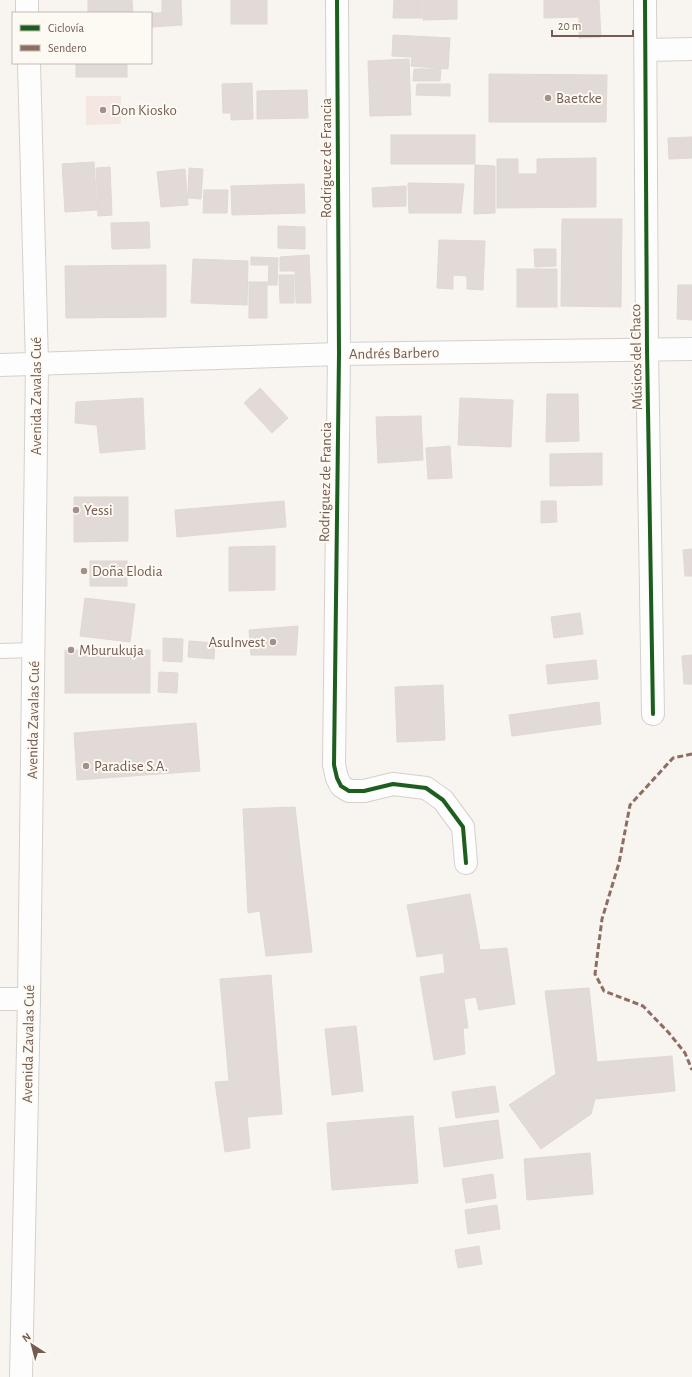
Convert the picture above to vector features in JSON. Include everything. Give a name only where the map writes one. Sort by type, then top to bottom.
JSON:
[{"type":"street","points":[[27,0],[27,12]]},
{"type":"street","name":"Rodriguez de Francia","points":[[337,0],[339,354],[334,765],[337,778],[341,786],[349,791],[364,790],[393,784],[426,788],[443,800],[463,827],[466,863]]},
{"type":"street","name":"Músicos del Chaco","points":[[644,0],[646,50],[647,350],[653,714]]},
{"type":"street","points":[[646,50],[692,49]]},
{"type":"street","name":"Avenida Zavalas Cué","points":[[21,1377],[29,999],[37,364],[29,64]]},
{"type":"street","name":"Andrés Barbero","points":[[0,365],[339,354],[692,349]]},
{"type":"street","points":[[0,999],[29,999]]},
{"type":"lane","points":[[0,651],[33,650]]},
{"type":"shaded area","name":"Don Kiosko","points":[[86,96],[121,96],[121,124],[86,125]]},
{"type":"building","points":[[88,0],[132,0],[133,12],[88,12]]},
{"type":"building","points":[[162,0],[181,0],[182,25],[152,27],[152,13],[162,13]]},
{"type":"building","points":[[231,0],[267,0],[267,24],[231,24]]},
{"type":"building","points":[[394,0],[422,0],[422,18],[393,18]]},
{"type":"building","points":[[423,0],[457,0],[457,19],[423,20]]},
{"type":"building","points":[[544,0],[599,0],[601,37],[579,38],[579,17],[544,18]]},
{"type":"building","points":[[393,35],[450,38],[448,69],[411,66],[412,57],[392,56]]},
{"type":"building","points":[[409,59],[411,115],[370,116],[368,61]]},
{"type":"building","points":[[76,64],[127,64],[127,77],[76,77]]},
{"type":"building","points":[[414,69],[441,69],[440,81],[413,81]]},
{"type":"building","name":"Baetcke","points":[[489,74],[607,75],[606,122],[489,122]]},
{"type":"building","points":[[252,83],[253,119],[231,120],[231,113],[223,113],[222,84]]},
{"type":"building","points":[[417,84],[450,84],[450,96],[416,95]]},
{"type":"building","points":[[307,90],[308,118],[257,119],[257,91]]},
{"type":"building","points":[[391,135],[475,135],[475,164],[391,164]]},
{"type":"building","points":[[692,137],[692,158],[669,159],[668,138]]},
{"type":"building","points":[[596,158],[596,207],[497,208],[497,159],[518,159],[518,174],[537,174],[537,159]]},
{"type":"building","points":[[94,162],[97,210],[65,212],[62,164]]},
{"type":"building","points":[[475,165],[495,166],[495,213],[474,214]]},
{"type":"building","points":[[110,167],[112,215],[98,216],[96,168]]},
{"type":"building","points":[[189,168],[203,169],[201,199],[188,198]]},
{"type":"building","points":[[185,169],[188,205],[161,207],[157,172]]},
{"type":"building","points":[[408,183],[464,184],[461,213],[409,213]]},
{"type":"building","points":[[304,184],[305,213],[232,215],[231,186]]},
{"type":"building","points":[[406,186],[406,206],[373,207],[372,188]]},
{"type":"building","points":[[204,190],[228,190],[227,213],[203,213]]},
{"type":"building","points":[[562,219],[622,219],[621,307],[561,306]]},
{"type":"building","points":[[149,222],[150,248],[112,249],[111,223]]},
{"type":"building","points":[[278,226],[305,227],[305,249],[278,248]]},
{"type":"building","points":[[439,240],[485,241],[483,290],[467,289],[467,276],[453,275],[453,289],[437,288]]},
{"type":"building","points":[[534,249],[556,249],[556,266],[535,267]]},
{"type":"building","points":[[309,255],[311,303],[296,303],[295,271],[280,271],[280,257]]},
{"type":"building","points":[[251,257],[278,258],[277,285],[268,285],[269,265],[251,265]]},
{"type":"building","points":[[193,259],[248,261],[247,305],[191,303]]},
{"type":"building","points":[[166,265],[166,317],[66,318],[65,266]]},
{"type":"building","points":[[517,269],[557,269],[557,307],[517,307]]},
{"type":"building","points":[[279,275],[294,275],[294,303],[280,303]]},
{"type":"building","points":[[249,282],[267,282],[267,318],[249,318]]},
{"type":"building","points":[[678,285],[692,285],[692,320],[677,319]]},
{"type":"building","points":[[260,388],[288,418],[272,433],[244,403]]},
{"type":"building","points":[[547,394],[578,394],[579,441],[546,442]]},
{"type":"building","points":[[143,398],[145,449],[100,453],[97,425],[75,423],[76,402]]},
{"type":"building","points":[[460,398],[513,400],[511,447],[458,445]]},
{"type":"building","points":[[421,416],[423,460],[378,463],[376,417]]},
{"type":"building","points":[[450,446],[452,478],[428,479],[426,448]]},
{"type":"building","points":[[602,453],[602,485],[550,486],[550,454]]},
{"type":"building","points":[[74,497],[128,497],[128,541],[74,542]]},
{"type":"building","points":[[284,501],[286,527],[177,537],[175,510]]},
{"type":"building","points":[[541,501],[556,501],[557,522],[541,523]]},
{"type":"building","points":[[275,546],[275,590],[229,591],[229,547]]},
{"type":"building","points":[[692,549],[692,576],[685,576],[683,550]]},
{"type":"building","points":[[90,561],[127,561],[127,586],[90,586]]},
{"type":"building","points":[[85,598],[135,604],[130,642],[80,636]]},
{"type":"building","points":[[580,613],[583,634],[554,638],[551,617]]},
{"type":"building","name":"AsuInvest","points":[[298,626],[296,655],[251,655],[249,630]]},
{"type":"building","points":[[163,638],[183,639],[182,662],[163,661]]},
{"type":"building","points":[[189,641],[215,643],[214,659],[188,657]]},
{"type":"building","points":[[65,650],[150,650],[150,693],[65,693]]},
{"type":"building","points":[[692,655],[692,684],[684,684],[682,656]]},
{"type":"building","points":[[596,660],[598,679],[548,684],[546,665]]},
{"type":"building","points":[[159,672],[178,673],[177,693],[158,692]]},
{"type":"building","points":[[443,685],[445,740],[397,742],[395,687]]},
{"type":"building","points":[[599,702],[601,724],[512,736],[509,715]]},
{"type":"building","points":[[196,723],[200,771],[77,780],[74,733]]},
{"type":"building","points":[[295,807],[312,952],[266,956],[260,911],[248,913],[243,809]]},
{"type":"building","points":[[470,894],[480,950],[507,948],[515,1004],[479,1010],[476,997],[464,999],[468,1028],[463,1028],[465,1054],[434,1060],[420,977],[445,973],[443,953],[417,957],[407,905]]},
{"type":"building","points":[[271,975],[282,1114],[247,1117],[250,1148],[225,1152],[215,1082],[229,1081],[220,979]]},
{"type":"building","points":[[589,988],[597,1062],[672,1056],[675,1091],[595,1099],[591,1114],[541,1149],[509,1105],[556,1074],[545,991]]},
{"type":"building","points":[[356,1026],[363,1091],[332,1095],[325,1029]]},
{"type":"building","points":[[495,1086],[499,1112],[456,1118],[452,1092]]},
{"type":"building","points":[[413,1116],[418,1183],[332,1190],[327,1123]]},
{"type":"building","points":[[498,1120],[503,1158],[444,1167],[439,1128]]},
{"type":"building","points":[[590,1153],[593,1194],[527,1200],[524,1159]]},
{"type":"building","points":[[493,1174],[496,1198],[466,1203],[462,1179]]},
{"type":"building","points":[[497,1205],[500,1229],[468,1234],[465,1210]]},
{"type":"building","points":[[479,1246],[482,1264],[458,1268],[455,1250]]},
{"type":"marked path","points":[[692,754],[673,758],[630,805],[619,863],[602,919],[595,974],[604,991],[643,1006],[669,1033],[685,1053],[692,1070]]},
{"type":"cycle path","points":[[337,0],[339,354],[334,765],[337,778],[341,786],[349,791],[364,791],[393,784],[426,788],[443,800],[463,827],[466,863]]},
{"type":"cycle path","points":[[645,0],[647,349],[653,714]]},
{"type":"place","name":"Baetcke","points":[[548,98]]},
{"type":"place","name":"Don Kiosko","points":[[103,110]]},
{"type":"place","name":"Yessi","points":[[76,510]]},
{"type":"place","name":"Doña Elodia","points":[[84,571]]},
{"type":"place","name":"AsuInvest","points":[[273,642]]},
{"type":"place","name":"Mburukuja","points":[[71,650]]},
{"type":"place","name":"Paradise S.A.","points":[[86,766]]}]
